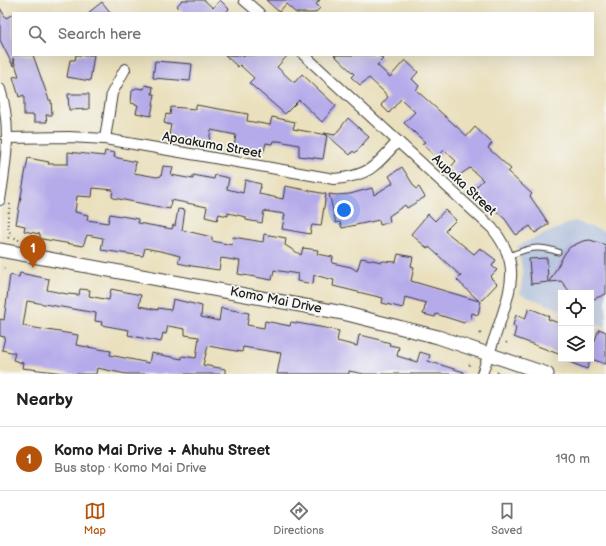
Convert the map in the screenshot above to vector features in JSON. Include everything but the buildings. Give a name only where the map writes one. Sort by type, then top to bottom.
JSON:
[{"type":"street","points":[[244,0],[257,12]]},
{"type":"street","name":"Aupaka Street","points":[[305,56],[492,228],[500,238],[509,256],[512,278],[511,287],[482,374]]},
{"type":"street","points":[[105,139],[112,93],[125,69]]},
{"type":"street","points":[[0,89],[6,116],[8,138],[8,155],[0,200]]},
{"type":"street","name":"Apaakuma Street","points":[[8,138],[69,137],[105,139],[334,179],[356,176],[365,172],[378,164],[398,141]]},
{"type":"street","name":"Komo Mai Drive","points":[[0,250],[343,313],[438,337],[489,353],[547,374]]},
{"type":"lane","points":[[509,256],[534,248],[545,248],[558,252]]},
{"type":"path","points":[[11,199],[7,222],[11,235],[21,241]]},
{"type":"path","points":[[8,238],[11,235]]},
{"type":"shaded area","points":[[574,221],[606,232],[606,328],[594,323],[594,290],[558,290],[558,309],[520,294],[523,273],[517,246]]},
{"type":"place","name":"Komo Mai Drive + Ahuhu Street","points":[[33,268]]}]
